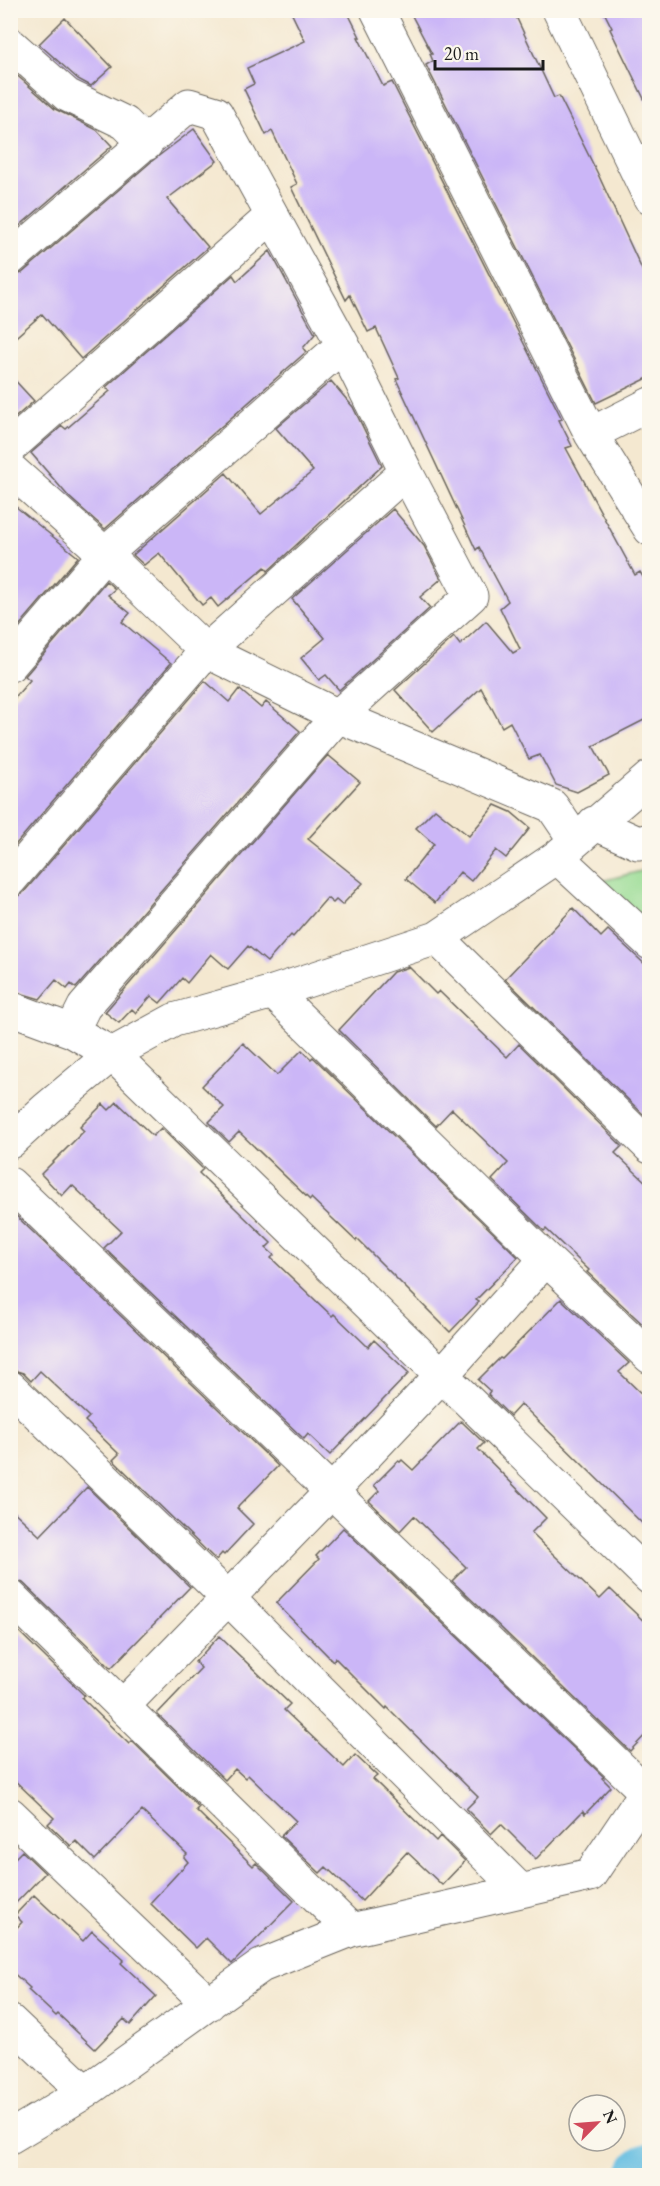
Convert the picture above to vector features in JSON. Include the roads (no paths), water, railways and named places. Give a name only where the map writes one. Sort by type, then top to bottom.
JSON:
[{"type":"street","points":[[377,10],[591,435],[650,529]]},
{"type":"street","points":[[559,10],[650,198]]},
{"type":"street","points":[[10,44],[67,95],[125,123],[146,144]]},
{"type":"street","points":[[10,259],[189,105],[216,113],[343,345],[471,596],[338,716],[84,1007],[72,1031]]},
{"type":"street","points":[[10,447],[272,216]]},
{"type":"street","points":[[10,665],[105,554],[343,345]]},
{"type":"street","points":[[591,435],[650,404]]},
{"type":"street","points":[[10,469],[105,554],[206,651],[338,716],[552,806],[650,943]]},
{"type":"street","points":[[10,880],[206,651],[406,472]]},
{"type":"street","points":[[10,1142],[112,1054],[174,1020],[273,992],[437,938],[576,840],[650,777]]},
{"type":"street","points":[[576,840],[638,843],[650,840]]},
{"type":"street","points":[[437,938],[650,1147]]},
{"type":"street","points":[[273,992],[546,1259],[650,1357]]},
{"type":"street","points":[[10,1008],[72,1031],[112,1054],[650,1578]]},
{"type":"street","points":[[10,1184],[648,1789],[590,1875],[351,1930],[261,1966],[85,2092],[10,2137]]},
{"type":"street","points":[[123,1706],[441,1376],[546,1259]]},
{"type":"street","points":[[10,1388],[227,1597],[520,1890]]},
{"type":"street","points":[[10,1596],[351,1930]]},
{"type":"street","points":[[10,1814],[209,2004]]},
{"type":"street","points":[[10,2021],[85,2092]]}]
